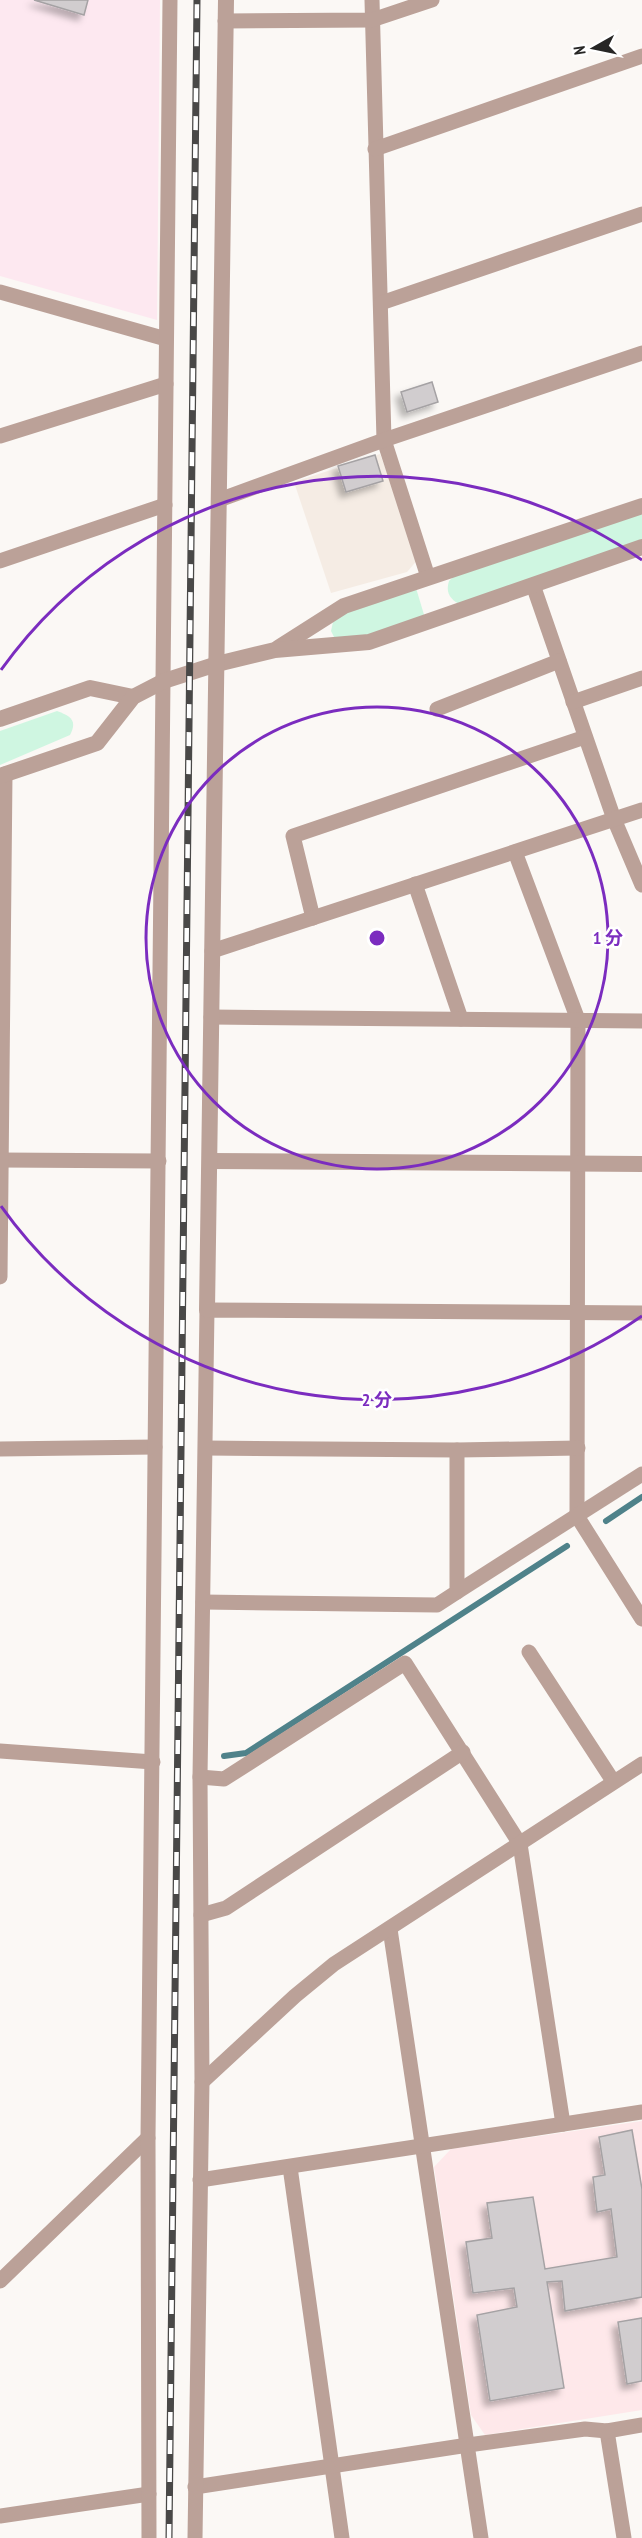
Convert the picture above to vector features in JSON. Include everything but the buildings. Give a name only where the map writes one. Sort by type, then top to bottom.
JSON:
[{"type":"street","points":[[148,2538],[148,2138],[170,0]]},
{"type":"street","points":[[195,2538],[202,2082],[200,1777],[202,1602],[226,0]]},
{"type":"street","points":[[372,0],[384,440],[428,578]]},
{"type":"street","points":[[225,21],[372,20],[432,0]]},
{"type":"street","points":[[375,149],[642,56]]},
{"type":"street","points":[[381,303],[642,214]]},
{"type":"street","points":[[0,292],[166,339]]},
{"type":"street","points":[[219,500],[384,440],[642,353]]},
{"type":"street","points":[[0,436],[166,384]]},
{"type":"street","points":[[0,561],[165,505]]},
{"type":"street","points":[[275,650],[344,606],[642,506]]},
{"type":"street","points":[[0,1277],[3,775],[97,743],[133,697],[164,681],[217,664],[275,650],[369,642],[642,547]]},
{"type":"street","points":[[533,585],[614,819],[642,885]]},
{"type":"street","points":[[437,709],[559,661]]},
{"type":"street","points":[[573,702],[642,678]]},
{"type":"street","points":[[0,719],[90,688],[133,697]]},
{"type":"street","points":[[313,918],[293,836],[585,737]]},
{"type":"street","points":[[212,951],[642,810]]},
{"type":"street","points":[[515,852],[578,1020],[577,1516],[642,1619]]},
{"type":"street","points":[[415,884],[461,1019]]},
{"type":"street","points":[[211,1017],[642,1021]]},
{"type":"street","points":[[1,1160],[159,1161]]},
{"type":"street","points":[[210,1161],[642,1164]]},
{"type":"street","points":[[207,1310],[642,1313]]},
{"type":"street","points":[[0,1449],[155,1447]]},
{"type":"street","points":[[206,1448],[457,1450],[578,1448]]},
{"type":"street","points":[[457,1450],[457,1592]]},
{"type":"street","points":[[202,1602],[437,1605],[642,1474]]},
{"type":"street","points":[[529,1653],[613,1781]]},
{"type":"street","points":[[200,1777],[224,1779],[405,1663],[520,1844],[563,2124]]},
{"type":"street","points":[[0,1751],[153,1762]]},
{"type":"street","points":[[201,1915],[226,1908],[463,1752]]},
{"type":"street","points":[[202,2082],[295,1996],[334,1964],[642,1764]]},
{"type":"street","points":[[390,1929],[481,2538]]},
{"type":"street","points":[[200,2180],[642,2112]]},
{"type":"street","points":[[0,2281],[148,2138]]},
{"type":"street","points":[[290,2166],[342,2538]]},
{"type":"street","points":[[195,2487],[468,2445],[585,2429],[607,2431],[642,2425]]},
{"type":"street","points":[[607,2431],[624,2538]]},
{"type":"street","points":[[0,2516],[149,2494]]},
{"type":"shaded area","points":[[0,0],[160,0],[157,320],[0,276]]},
{"type":"shaded area","points":[[380,454],[419,558],[407,572],[331,593],[294,482]]},
{"type":"shaded area","points":[[642,2121],[642,2410],[485,2435],[471,2415],[434,2167],[451,2149]]},
{"type":"green space","points":[[642,513],[642,542],[462,606],[448,593],[449,581],[456,574]]},
{"type":"green space","points":[[416,588],[425,618],[370,637],[334,637],[331,631],[333,622],[349,610]]},
{"type":"green space","points":[[57,711],[66,715],[73,722],[70,735],[0,765],[0,731]]},
{"type":"waterway","points":[[606,1521],[642,1497]]},
{"type":"waterway","points":[[224,1756],[246,1753],[567,1546]]},
{"type":"railway","points":[[169,2538],[197,0]]}]
